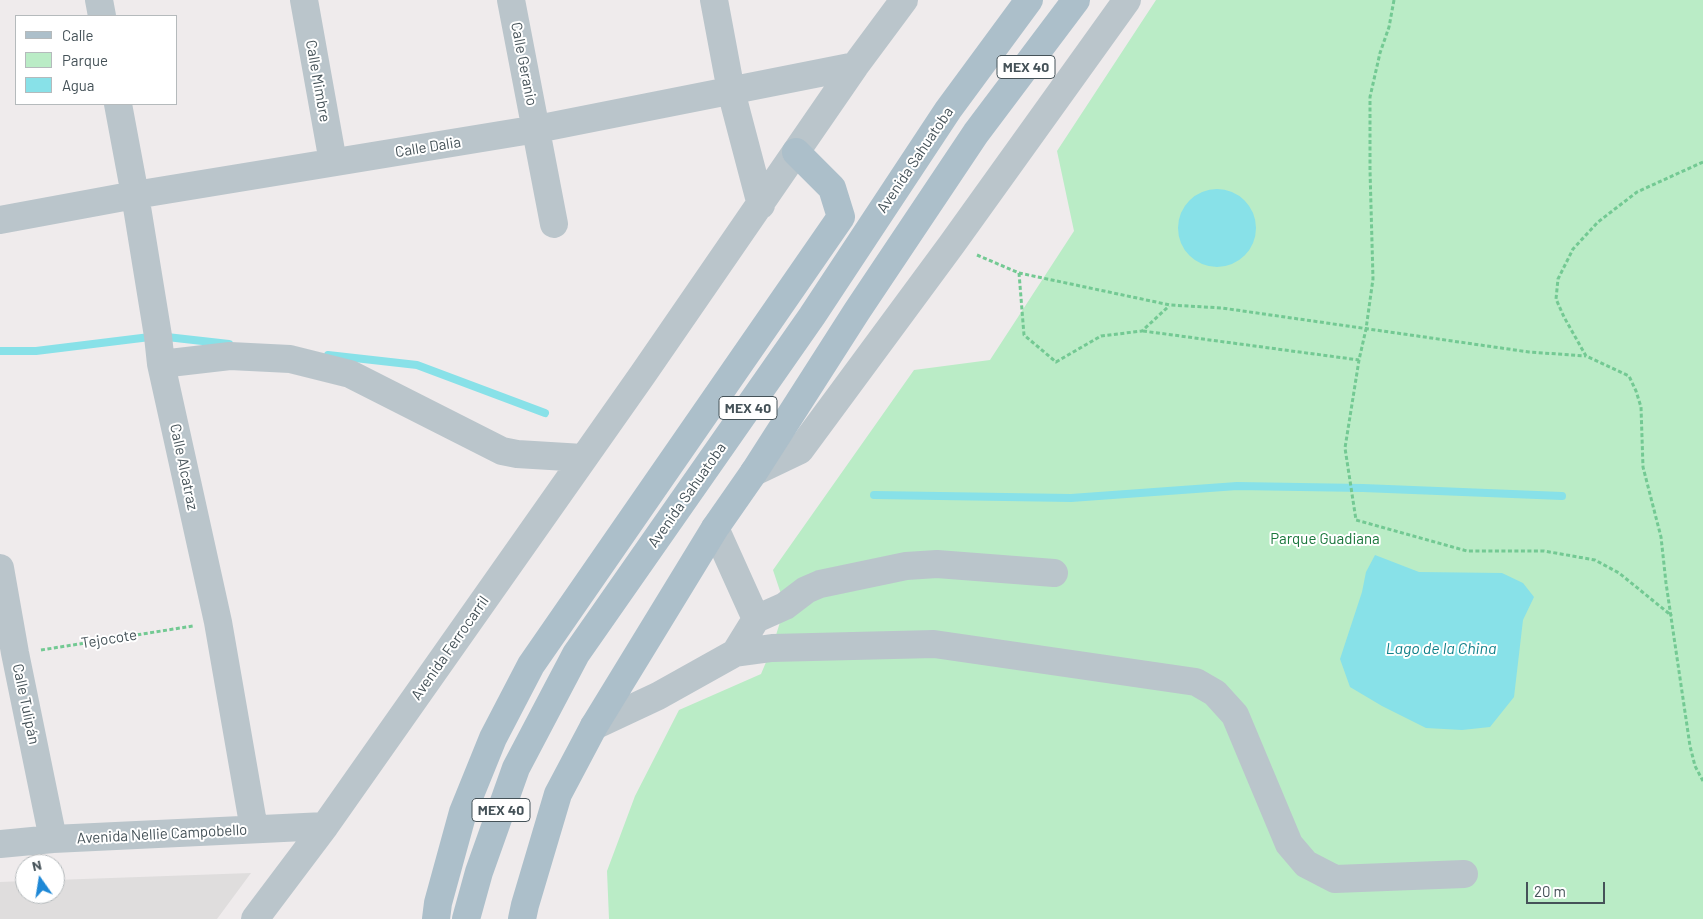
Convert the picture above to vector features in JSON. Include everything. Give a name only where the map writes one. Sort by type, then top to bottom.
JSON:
[{"type":"main road","name":"Avenida Sahuatoba","points":[[466,919],[479,872],[516,768],[576,654],[812,316],[948,110],[1029,0]]},
{"type":"main road","name":"MEX 40","points":[[522,919],[558,794],[594,726],[715,528],[754,472],[857,310],[976,133],[1076,0]]},
{"type":"main road","points":[[436,919],[438,903],[463,812],[492,738],[531,665],[841,217],[832,188],[796,152]]},
{"type":"street","points":[[98,0],[102,15]]},
{"type":"street","name":"Calle Mimbre","points":[[304,0],[333,162]]},
{"type":"street","name":"Calle Geranio","points":[[511,0],[554,224]]},
{"type":"street","points":[[714,0],[731,91],[760,205]]},
{"type":"street","points":[[760,205],[855,66],[904,0]]},
{"type":"street","points":[[754,472],[800,450],[1128,0]]},
{"type":"street","name":"Calle Dalia","points":[[0,220],[135,195],[537,129],[855,66]]},
{"type":"street","name":"Calle Alcatraz","points":[[118,105],[135,195],[161,364],[218,622],[254,829]]},
{"type":"street","name":"Avenida Ferrocarril","points":[[255,919],[325,826],[760,205]]},
{"type":"street","points":[[161,364],[230,356],[290,359],[350,374],[502,452],[584,458]]},
{"type":"street","points":[[715,528],[756,618]]},
{"type":"street","points":[[735,652],[756,618],[785,606],[806,590],[820,584],[906,566],[937,564],[1054,573]]},
{"type":"street","name":"Calle Tulipán","points":[[0,568],[8,654],[53,839]]},
{"type":"street","points":[[594,726],[658,696],[735,652],[772,648],[934,644],[1196,682],[1215,693],[1234,716],[1288,844],[1306,864],[1335,879],[1464,874]]},
{"type":"street","name":"Avenida Nellie Campobello","points":[[0,844],[53,839],[325,826]]},
{"type":"path","points":[[1394,0],[1370,97],[1373,270],[1366,329],[1359,360],[1345,448],[1356,520],[1466,550],[1544,552],[1595,560],[1619,573],[1672,616]]},
{"type":"path","points":[[1586,356],[1556,299],[1558,278],[1573,249],[1598,222],[1629,197],[1703,162]]},
{"type":"path","points":[[952,244],[1019,273],[1170,305],[1222,308],[1529,352],[1586,356],[1629,376],[1641,407],[1643,467],[1661,537],[1690,746],[1695,766],[1703,781]]},
{"type":"path","points":[[1019,273],[1024,335],[1056,362],[1101,336],[1142,331],[1359,360]]},
{"type":"path","points":[[1142,331],[1170,305]]},
{"type":"path","name":"Tejocote","points":[[8,654],[218,622]]},
{"type":"shaded area","points":[[251,873],[217,919],[0,919],[0,882],[15,881],[15,904],[65,904],[65,880]]},
{"type":"green space","name":"Parque Guadiana","points":[[1156,0],[1703,0],[1703,919],[609,919],[607,871],[635,796],[679,710],[761,674],[772,648],[785,606],[773,570],[914,370],[990,360],[1074,231],[1057,151]]},
{"type":"water","points":[[1217,189],[1232,192],[1245,200],[1253,213],[1256,228],[1253,243],[1245,256],[1232,264],[1217,267],[1202,264],[1189,256],[1181,243],[1178,228],[1181,213],[1189,200],[1202,192]]},
{"type":"water","name":"Lago de la China","points":[[1375,555],[1419,572],[1502,573],[1523,583],[1534,597],[1523,620],[1514,697],[1490,727],[1462,730],[1426,728],[1382,706],[1350,687],[1340,659],[1362,592],[1366,572]]},
{"type":"waterway","points":[[0,351],[36,351],[158,336],[229,344]]},
{"type":"waterway","points":[[328,355],[417,365],[545,413]]},
{"type":"waterway","points":[[874,495],[1071,498],[1237,486],[1363,488],[1562,496]]}]
